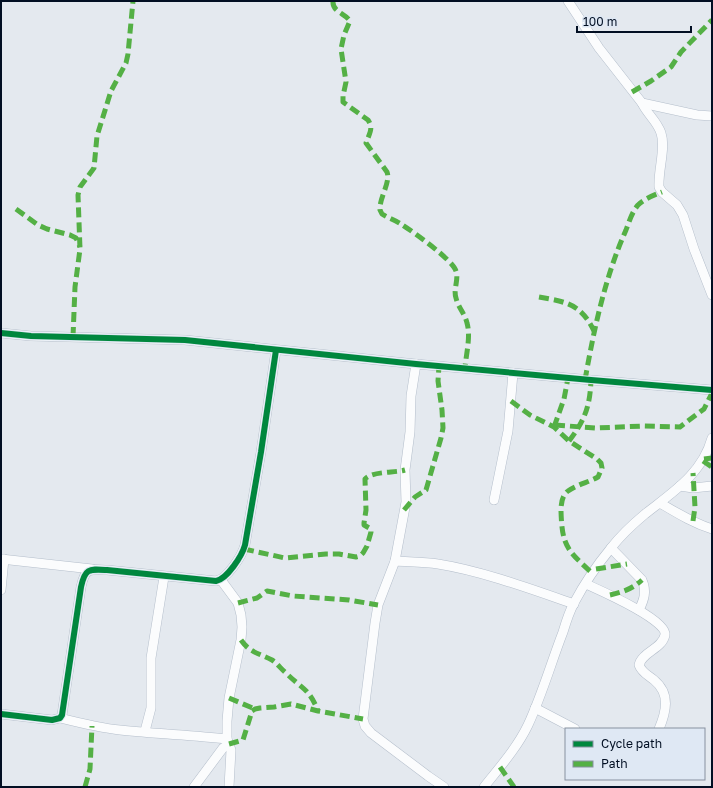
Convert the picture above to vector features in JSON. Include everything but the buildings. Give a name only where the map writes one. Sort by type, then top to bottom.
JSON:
[{"type":"street","points":[[568,1],[599,48],[642,103],[661,134],[662,144],[659,187],[662,192],[677,205],[683,215],[694,250],[712,296]]},
{"type":"street","points":[[642,103],[697,115],[712,116]]},
{"type":"street","points":[[1,333],[31,336],[185,340],[416,364],[712,390]]},
{"type":"street","points":[[1,590],[3,559],[211,581],[221,580],[239,558],[245,545],[261,452],[276,350]]},
{"type":"street","points":[[416,364],[411,389],[410,432],[405,470],[406,502],[395,561],[378,605],[363,719],[365,726],[371,733],[444,787]]},
{"type":"street","points":[[494,500],[501,473],[508,431],[513,373]]},
{"type":"street","points":[[484,787],[520,739],[527,726],[574,604],[586,584],[611,548],[630,527],[680,486],[693,473],[708,452],[712,438]]},
{"type":"street","points":[[680,486],[693,488],[712,486]]},
{"type":"street","points":[[660,502],[683,516],[712,529]]},
{"type":"street","points":[[611,548],[642,580],[645,586],[644,597],[639,610]]},
{"type":"street","points":[[395,561],[438,564],[468,570],[574,604]]},
{"type":"street","points":[[60,718],[64,710],[80,587],[86,572],[92,569]]},
{"type":"street","points":[[145,732],[151,708],[151,658],[164,576]]},
{"type":"street","points":[[221,580],[238,603],[242,615],[240,647],[229,698],[226,731],[231,750],[229,787]]},
{"type":"street","points":[[586,584],[639,610],[659,624],[665,633],[662,641],[644,656],[639,665],[644,674],[660,686],[666,699],[664,716],[660,728]]},
{"type":"street","points":[[535,708],[573,728]]},
{"type":"street","points":[[1,714],[52,720],[60,718],[92,726],[120,730],[228,741]]},
{"type":"street","points":[[194,787],[228,741]]},
{"type":"marked path","points":[[73,337],[75,287],[80,249],[78,195],[80,187],[94,168],[97,136],[111,91],[126,63],[133,1]]},
{"type":"marked path","points":[[333,1],[335,8],[350,21],[344,35],[341,49],[346,82],[343,102],[370,123],[371,129],[366,143],[387,172],[388,176],[381,200],[380,210],[382,214],[401,224],[432,246],[448,260],[456,271],[457,278],[455,295],[468,328],[465,368]]},
{"type":"marked path","points":[[632,92],[671,67],[681,52],[712,20]]},
{"type":"marked path","points":[[585,380],[596,323],[606,285],[631,217],[640,203],[649,197],[662,192]]},
{"type":"marked path","points":[[16,209],[38,225],[76,238],[80,247]]},
{"type":"marked path","points":[[539,297],[572,306],[584,315],[594,331]]},
{"type":"marked path","points":[[404,510],[415,497],[426,490],[441,438],[443,428],[438,381],[439,366]]},
{"type":"marked path","points":[[554,427],[564,399],[568,378]]},
{"type":"marked path","points":[[569,441],[586,412],[591,380]]},
{"type":"marked path","points":[[555,425],[595,428],[644,426],[680,427],[704,409],[712,393]]},
{"type":"marked path","points":[[511,401],[530,415],[554,427],[569,441],[601,463],[602,468],[598,477],[568,491],[563,497],[561,505],[565,540],[571,553],[592,573]]},
{"type":"marked path","points":[[704,459],[712,458]]},
{"type":"marked path","points":[[703,461],[712,467]]},
{"type":"marked path","points":[[244,549],[285,558],[326,554],[339,554],[356,557],[360,556],[367,546],[371,532],[371,529],[364,525],[366,510],[365,479],[378,473],[405,470]]},
{"type":"marked path","points":[[693,473],[695,507],[693,521]]},
{"type":"marked path","points":[[596,569],[627,564]]},
{"type":"marked path","points":[[610,595],[627,590],[642,580]]},
{"type":"marked path","points":[[238,603],[257,598],[267,591],[293,596],[349,600],[378,605]]},
{"type":"marked path","points":[[241,640],[251,650],[274,661],[305,689],[315,703],[318,711]]},
{"type":"marked path","points":[[229,698],[255,709]]},
{"type":"marked path","points":[[229,744],[243,740],[252,711],[260,708],[291,704],[318,711],[363,719]]},
{"type":"marked path","points":[[85,787],[90,769],[92,726]]},
{"type":"marked path","points":[[500,767],[514,787]]},
{"type":"cycle path","points":[[1,333],[31,336],[185,340],[416,364],[712,390]]},
{"type":"cycle path","points":[[1,714],[52,720],[60,718],[62,715],[81,587],[84,576],[89,571],[107,570],[216,581],[225,576],[234,566],[245,545],[261,452],[276,350]]}]
